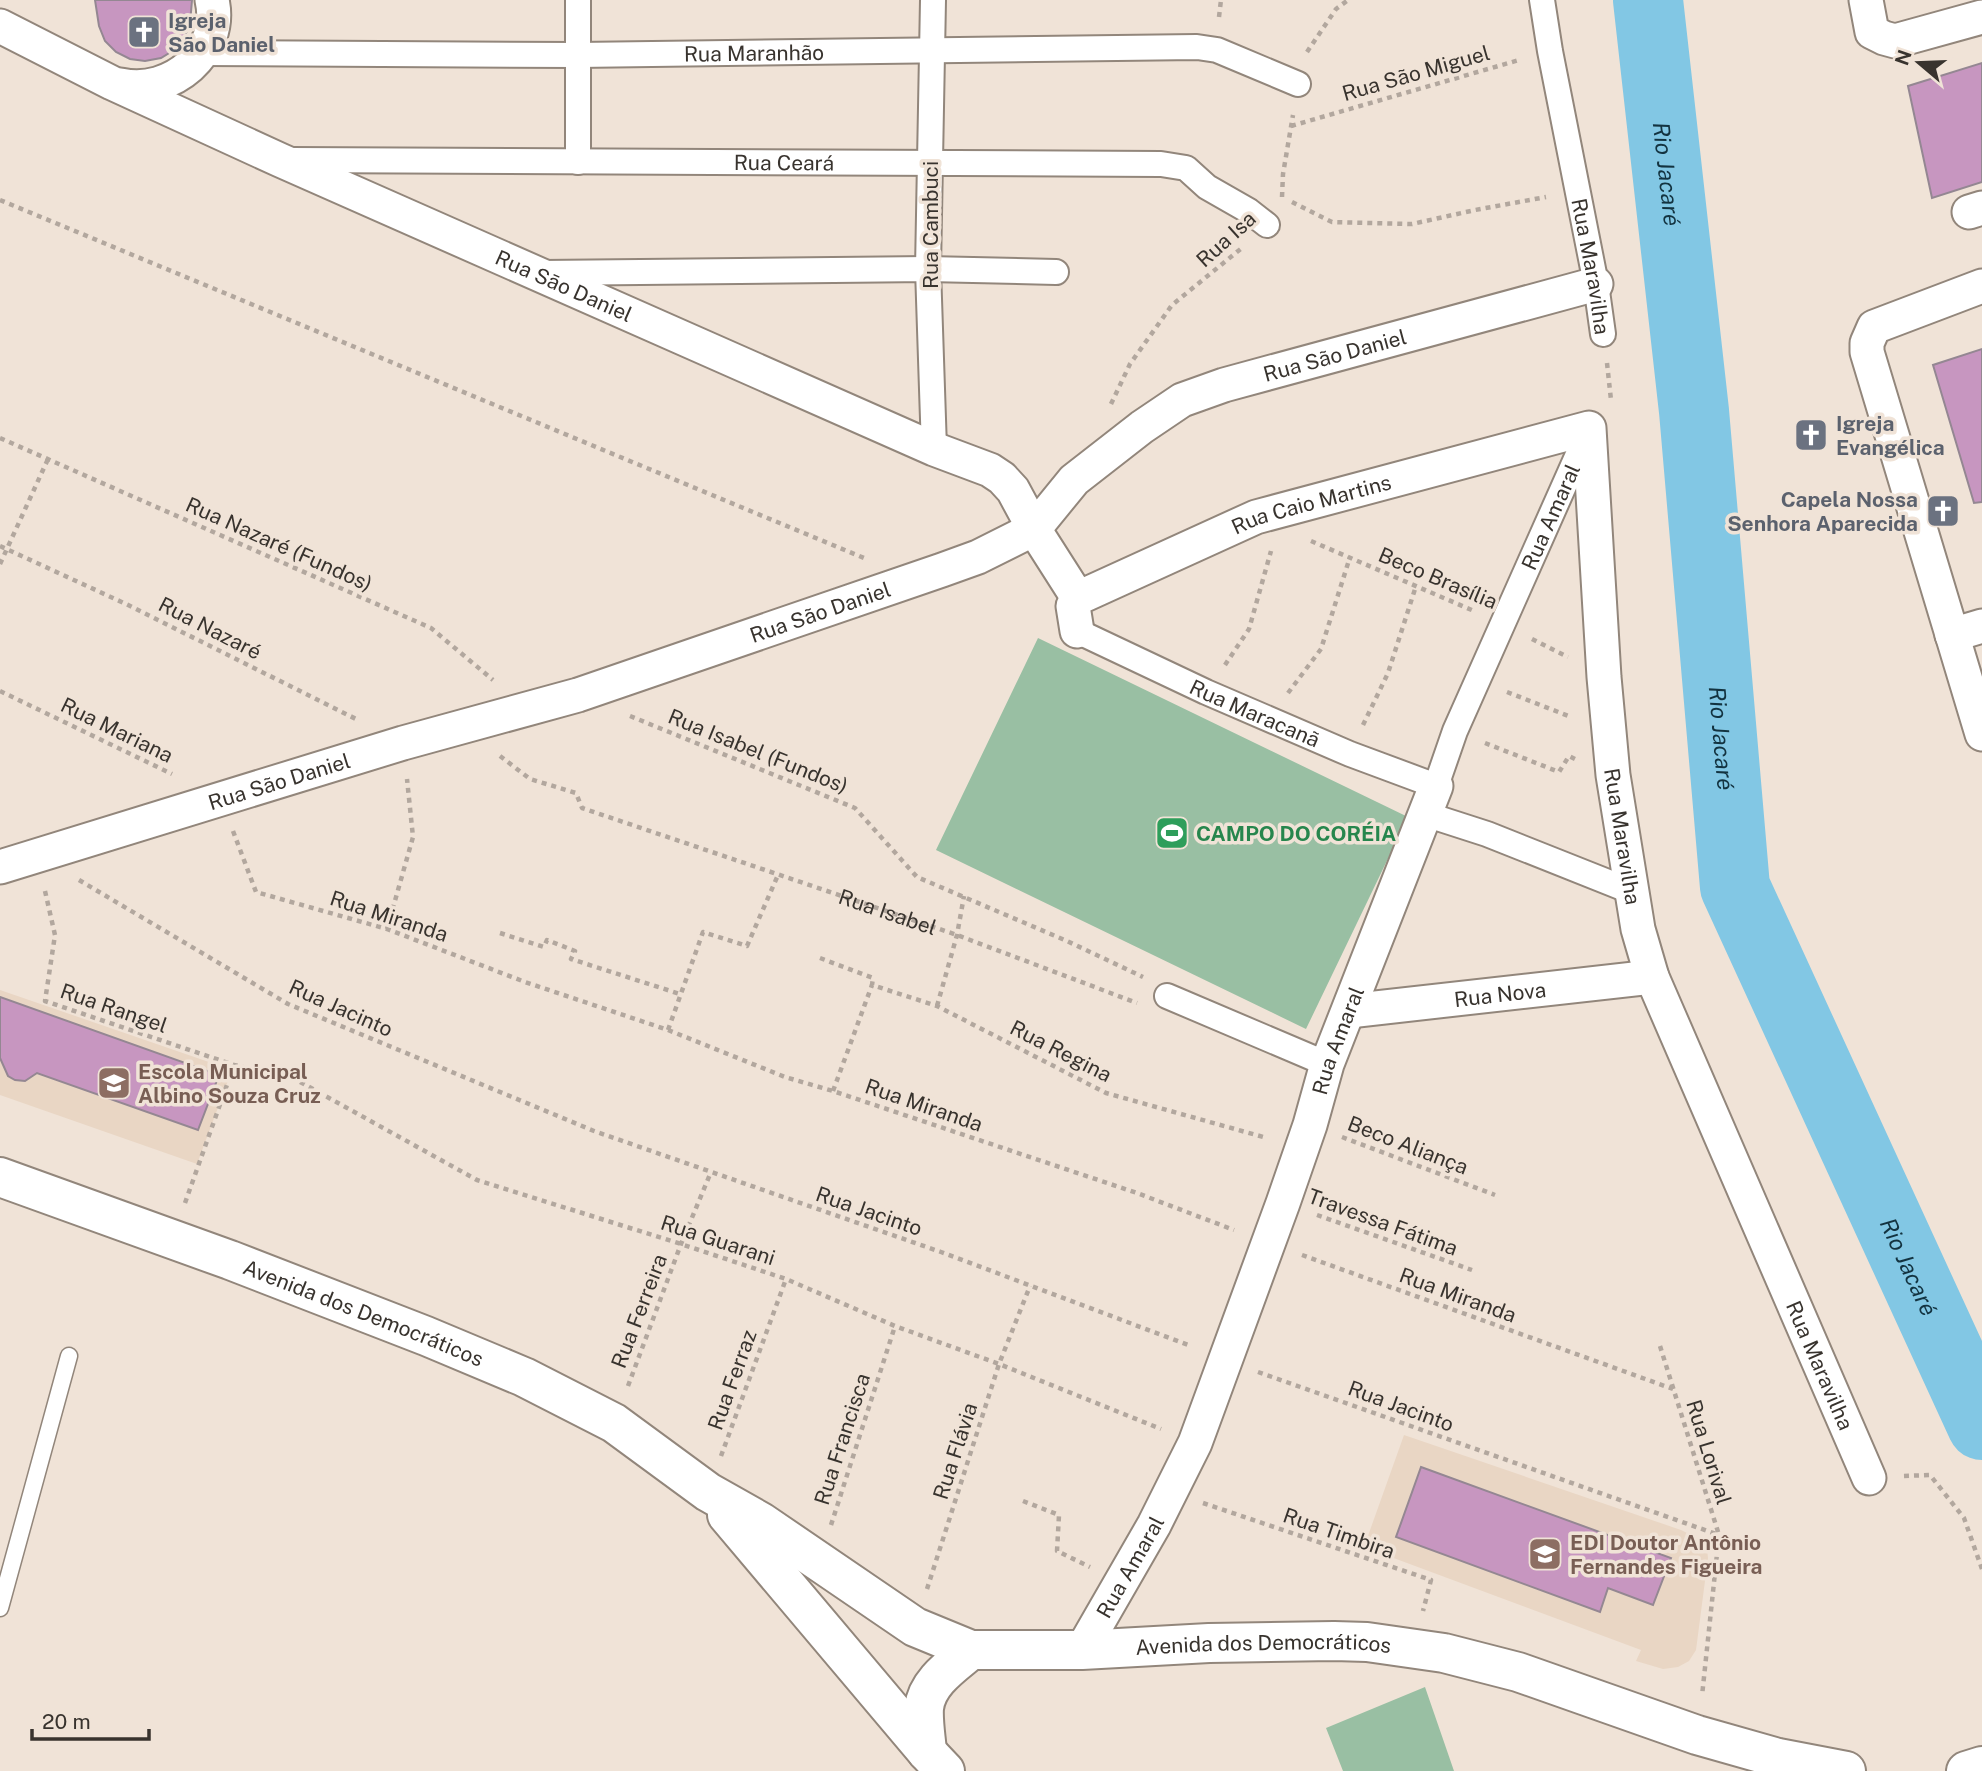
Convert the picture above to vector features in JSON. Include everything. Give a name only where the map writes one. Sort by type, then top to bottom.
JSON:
[{"type":"street","points":[[112,83],[132,87],[152,86],[172,80],[188,69],[201,53],[211,30],[212,0]]},
{"type":"street","points":[[578,0],[578,162]]},
{"type":"street","name":"Rua Cambuci","points":[[933,0],[928,269],[934,449]]},
{"type":"street","name":"Rua Maravilha","points":[[1542,0],[1603,334]]},
{"type":"street","points":[[1866,0],[1872,32],[1895,41],[1982,17]]},
{"type":"street","name":"Rua Sāo Daniel","points":[[0,26],[112,83],[280,160],[934,449],[990,470],[1013,490],[1034,529],[1078,598]]},
{"type":"street","name":"Rua Maranhão","points":[[201,53],[578,55],[1197,47],[1217,50],[1298,84]]},
{"type":"street","name":"Rua Ceará","points":[[280,160],[1161,164],[1186,168],[1207,187],[1249,211],[1267,225]]},
{"type":"street","points":[[533,273],[928,269],[1056,272]]},
{"type":"street","name":"Rua São Daniel","points":[[0,867],[403,743],[578,695],[942,570],[1034,529],[1074,480],[1142,427],[1182,400],[1224,385],[1596,284]]},
{"type":"street","points":[[1982,286],[1874,327],[1867,343],[1867,352],[1967,630],[1982,734]]},
{"type":"street","name":"Rua Maravilha","points":[[1589,428],[1604,677],[1613,775],[1639,929],[1652,978],[1870,1478]]},
{"type":"street","name":"Rua Caio Martins","points":[[1078,598],[1267,522],[1589,428]]},
{"type":"street","name":"Rua Amaral","points":[[1082,1650],[1122,1582],[1195,1443],[1283,1203],[1327,1064],[1455,731],[1589,428]]},
{"type":"street","points":[[1077,631],[1073,606],[1078,598]]},
{"type":"street","name":"Rua Maracanã","points":[[1077,631],[1206,692],[1350,754],[1487,834],[1633,892]]},
{"type":"street","name":"Rua Nova","points":[[1349,1011],[1652,978]]},
{"type":"street","points":[[1167,996],[1327,1064]]},
{"type":"street","name":"Avenida dos Democráticos","points":[[0,1177],[230,1260],[524,1377],[614,1423],[708,1492],[761,1522],[915,1627],[971,1650],[1082,1650],[1209,1643],[1367,1642],[1444,1653],[1518,1671],[1697,1735],[1778,1758],[1846,1771]]},
{"type":"street","name":"Avenida dos Democráticos","points":[[708,1492],[936,1762]]},
{"type":"street","points":[[936,1762],[924,1709],[928,1694],[937,1679],[971,1650]]},
{"type":"street","points":[[1966,1771],[1982,1766]]},
{"type":"lane","points":[[0,1608],[69,1356]]},
{"type":"path","name":"Rua Isa","points":[[1108,411],[1130,364],[1172,305],[1267,225],[1282,197],[1283,174],[1298,84],[1307,50],[1336,9],[1348,0]]},
{"type":"path","name":"Rua São Miguel","points":[[1291,126],[1550,51]]},
{"type":"path","points":[[1282,197],[1332,222],[1412,224],[1577,191]]},
{"type":"path","points":[[0,200],[913,579]]},
{"type":"path","name":"Rua Maravilha","points":[[1589,428],[1613,416],[1603,334]]},
{"type":"path","name":"Rua Nazaré (Fundos)","points":[[0,438],[431,628],[528,708]]},
{"type":"path","points":[[0,564],[48,459]]},
{"type":"path","points":[[1206,692],[1250,629],[1267,522]]},
{"type":"path","name":"Beco Brasília","points":[[1267,522],[1503,623],[1604,677]]},
{"type":"path","name":"Rua Nazaré","points":[[0,546],[126,604],[403,743]]},
{"type":"path","points":[[1269,719],[1321,649],[1350,557]]},
{"type":"path","points":[[1350,754],[1388,673],[1416,586]]},
{"type":"path","points":[[1477,681],[1609,731]]},
{"type":"path","name":"Rua Mariana","points":[[0,691],[221,798]]},
{"type":"path","name":"Rua Isabel (Fundos)","points":[[578,695],[855,808],[917,877],[1067,941],[1159,985],[1167,996]]},
{"type":"path","name":"Rua Isabel","points":[[463,728],[530,779],[576,793],[582,808],[957,934],[1147,1007],[1167,996]]},
{"type":"path","points":[[1455,731],[1559,772],[1569,757],[1613,775]]},
{"type":"path","points":[[387,929],[413,837],[403,743]]},
{"type":"path","name":"Rua Miranda","points":[[221,798],[256,892],[387,929],[525,982],[668,1030],[785,1077],[1137,1193],[1673,1389]]},
{"type":"path","name":"Rua Rangel","points":[[36,856],[55,935],[45,1001],[234,1065]]},
{"type":"path","name":"Rua Jacinto","points":[[36,856],[288,1004],[594,1131],[941,1252],[1226,1359],[1719,1535]]},
{"type":"path","points":[[668,1030],[703,932],[747,946],[778,875]]},
{"type":"path","points":[[937,1006],[957,934],[964,896]]},
{"type":"path","points":[[500,933],[544,947],[547,940],[575,951],[571,959],[680,994]]},
{"type":"path","name":"Rua Regina","points":[[820,958],[873,978],[872,985],[937,1006],[1106,1093],[1306,1136]]},
{"type":"path","points":[[833,1091],[872,985]]},
{"type":"path","points":[[172,1239],[234,1065]]},
{"type":"path","name":"Rua Guarani","points":[[234,1065],[293,1078],[477,1180],[786,1279],[895,1326],[999,1364],[1195,1443]]},
{"type":"path","name":"Beco Aliança","points":[[1306,1136],[1495,1195]]},
{"type":"path","name":"Rua Ferreira","points":[[614,1423],[711,1172]]},
{"type":"path","name":"Travessa Fátima","points":[[1283,1203],[1472,1270]]},
{"type":"path","name":"Rua Ferraz","points":[[708,1492],[786,1279]]},
{"type":"path","name":"Rua Flávia","points":[[915,1627],[999,1364],[1030,1286]]},
{"type":"path","name":"Rua Francisca","points":[[819,1563],[895,1326]]},
{"type":"path","name":"Rua Lorival","points":[[1660,1346],[1719,1535],[1697,1735]]},
{"type":"path","points":[[1870,1478],[1930,1475],[1964,1518],[1982,1569]]},
{"type":"path","name":"Rua Timbira","points":[[1170,1492],[1431,1580],[1414,1649]]},
{"type":"path","points":[[1023,1501],[1059,1515],[1057,1550],[1122,1582]]},
{"type":"shaded area","name":"Escola Municipal Albino Souza Cruz","points":[[0,990],[232,1070],[197,1164],[0,1095]]},
{"type":"shaded area","name":"EDI Doutor Antônio Fernandes Figueira","points":[[1404,1435],[1681,1530],[1699,1539],[1707,1549],[1708,1558],[1696,1650],[1689,1661],[1678,1667],[1663,1669],[1636,1661],[1641,1650],[1364,1547]]},
{"type":"green space","name":"CAMPO DO CORÉIA","points":[[1038,638],[1408,817],[1306,1029],[936,850]]},
{"type":"green space","points":[[1425,1687],[1454,1771],[1343,1771],[1326,1728]]},
{"type":"building","name":"Igreja São Daniel","points":[[95,0],[192,0],[190,24],[184,38],[174,50],[161,58],[145,61],[130,59],[116,52],[105,41],[99,26]]},
{"type":"building","points":[[1982,63],[1982,182],[1932,198],[1908,86]]},
{"type":"building","points":[[1982,349],[1982,502],[1974,503],[1933,365]]},
{"type":"building","points":[[0,997],[219,1075],[198,1130],[37,1073],[25,1081],[8,1076],[0,1058]]},
{"type":"building","points":[[1421,1467],[1671,1558],[1653,1605],[1608,1588],[1600,1612],[1396,1537]]},
{"type":"waterway","name":"Rio Jacaré","points":[[1648,0],[1694,411],[1735,887],[1982,1425]]},
{"type":"place","name":"Igreja São Daniel","points":[[144,32]]},
{"type":"place","name":"Igreja Evangélica","points":[[1811,435]]},
{"type":"place","name":"Capela Nossa Senhora Aparecida","points":[[1943,511]]},
{"type":"place","name":"CAMPO DO CORÉIA","points":[[1172,833]]},
{"type":"place","name":"Escola Municipal Albino Souza Cruz","points":[[114,1083]]},
{"type":"place","name":"EDI Doutor Antônio Fernandes Figueira","points":[[1545,1554]]}]
